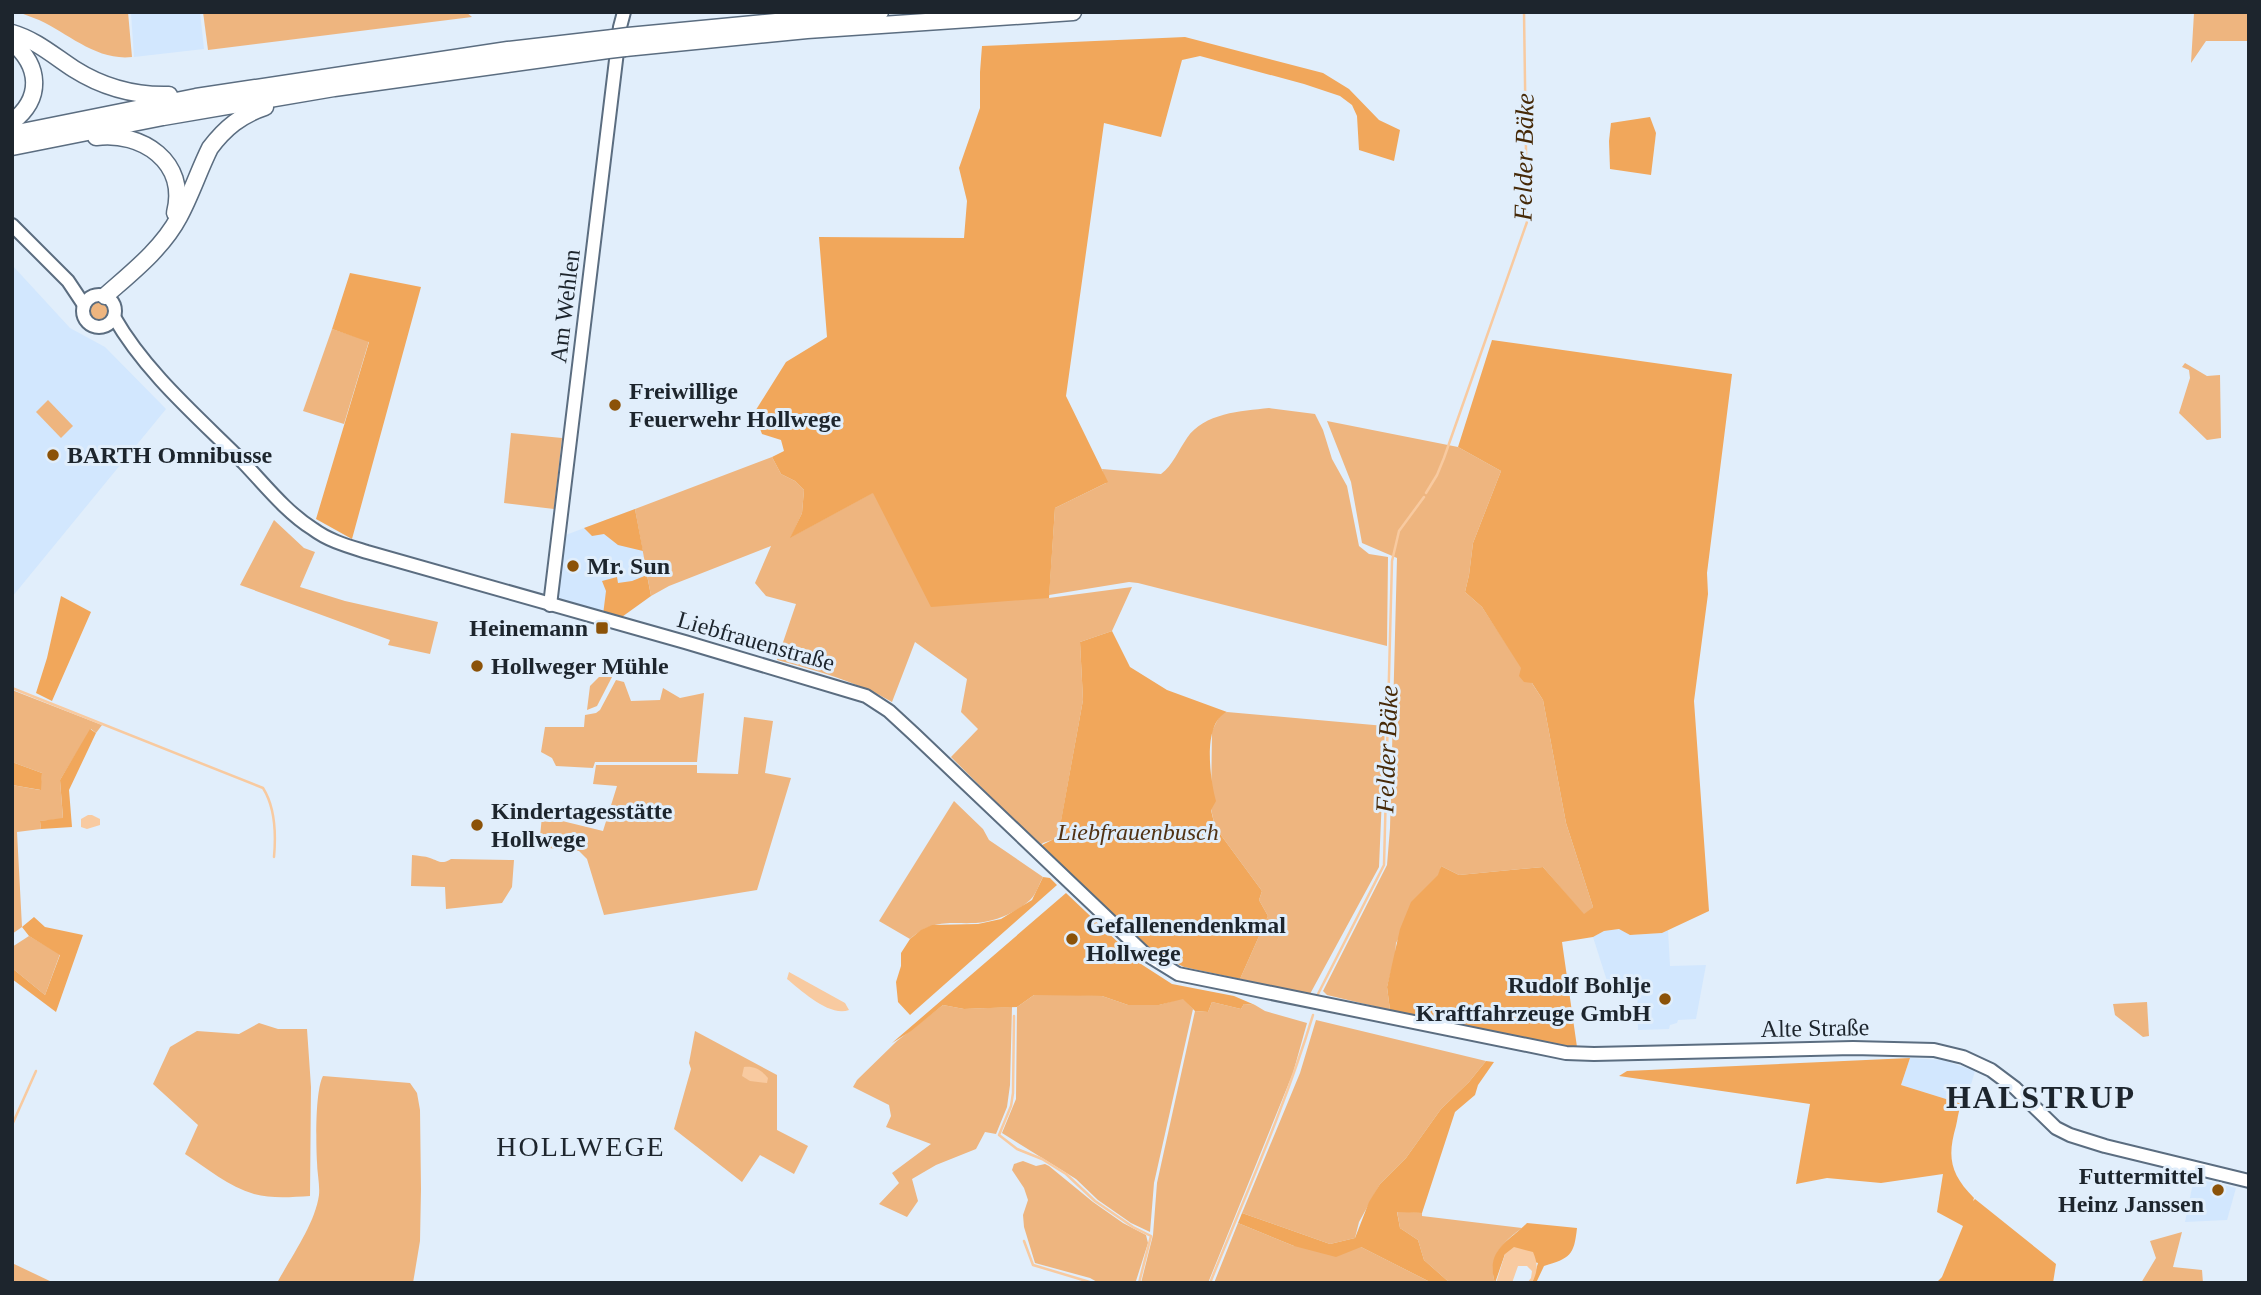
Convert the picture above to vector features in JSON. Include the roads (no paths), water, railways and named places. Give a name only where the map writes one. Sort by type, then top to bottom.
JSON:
[{"type":"highway","points":[[12,147],[163,117],[618,43],[880,12]]},
{"type":"highway","points":[[12,134],[196,97],[508,50],[1073,12]]},
{"type":"highway","points":[[12,33],[32,41],[102,85],[119,91],[155,96],[196,97]]},
{"type":"highway","points":[[12,42],[29,61],[34,79],[27,107],[12,122]]},
{"type":"highway","points":[[102,304],[169,232],[179,217],[210,148],[226,128],[251,111],[321,97],[334,88]]},
{"type":"highway","points":[[52,139],[127,137],[148,145],[157,152],[169,167],[176,190],[176,209],[169,232]]},
{"type":"street","name":"Am Wehlen","points":[[550,604],[624,12]]},
{"type":"street","name":"Liebfrauenstraße","points":[[12,225],[68,281],[102,304],[130,344],[248,468],[311,528],[334,541],[367,552],[866,696],[883,706],[908,728],[1155,962],[1178,974],[1196,979],[1353,1011]]},
{"type":"street","name":"Liebfrauenstraße","points":[[102,304],[84,316],[95,327],[104,327],[130,344]]},
{"type":"street","points":[[102,304],[104,327]]},
{"type":"street","name":"Alte Straße","points":[[1353,1011],[1566,1053],[1866,1048],[1934,1050],[1991,1070],[2015,1088],[2056,1128],[2070,1135],[2249,1181]]},
{"type":"waterway","name":"Felder Bäke","points":[[1426,493],[1444,458],[1527,222],[1524,12]]},
{"type":"waterway","name":"Felder Bäke","points":[[1318,994],[1384,865],[1392,561],[1399,531],[1424,497]]},
{"type":"waterway","points":[[12,688],[263,788],[274,821],[274,857]]},
{"type":"waterway","name":"Felder Bäke","points":[[1210,1283],[1278,1117],[1313,1015]]},
{"type":"waterway","points":[[1014,1016],[1013,1093],[1011,1106],[999,1135],[1017,1149],[1042,1159],[1066,1174],[1095,1201],[1151,1236],[1139,1283]]},
{"type":"waterway","points":[[12,1125],[36,1071]]},
{"type":"waterway","points":[[1024,1241],[1033,1265],[1093,1283]]},
{"type":"place","name":"Freiwillige Feuerwehr Hollwege","points":[[615,405]]},
{"type":"place","name":"BARTH Omnibusse","points":[[53,455]]},
{"type":"place","name":"Mr. Sun","points":[[573,566]]},
{"type":"place","name":"Heinemann","points":[[602,628]]},
{"type":"place","name":"Hollweger Mühle","points":[[477,666]]},
{"type":"place","name":"Kindertagesstätte Hollwege","points":[[477,825]]},
{"type":"place","name":"Gefallenendenkmal Hollwege","points":[[1072,939]]},
{"type":"place","name":"Rudolf Bohlje Kraftfahrzeuge GmbH","points":[[1665,999]]},
{"type":"place","name":"Futtermittel Heinz Janssen","points":[[2218,1190]]},
{"type":"district","name":"HALSTRUP","points":[[2041,1097]]},
{"type":"district","name":"HOLLWEGE","points":[[581,1146]]},
{"type":"park label","name":"Liebfrauenbusch","points":[[1138,832]]}]
